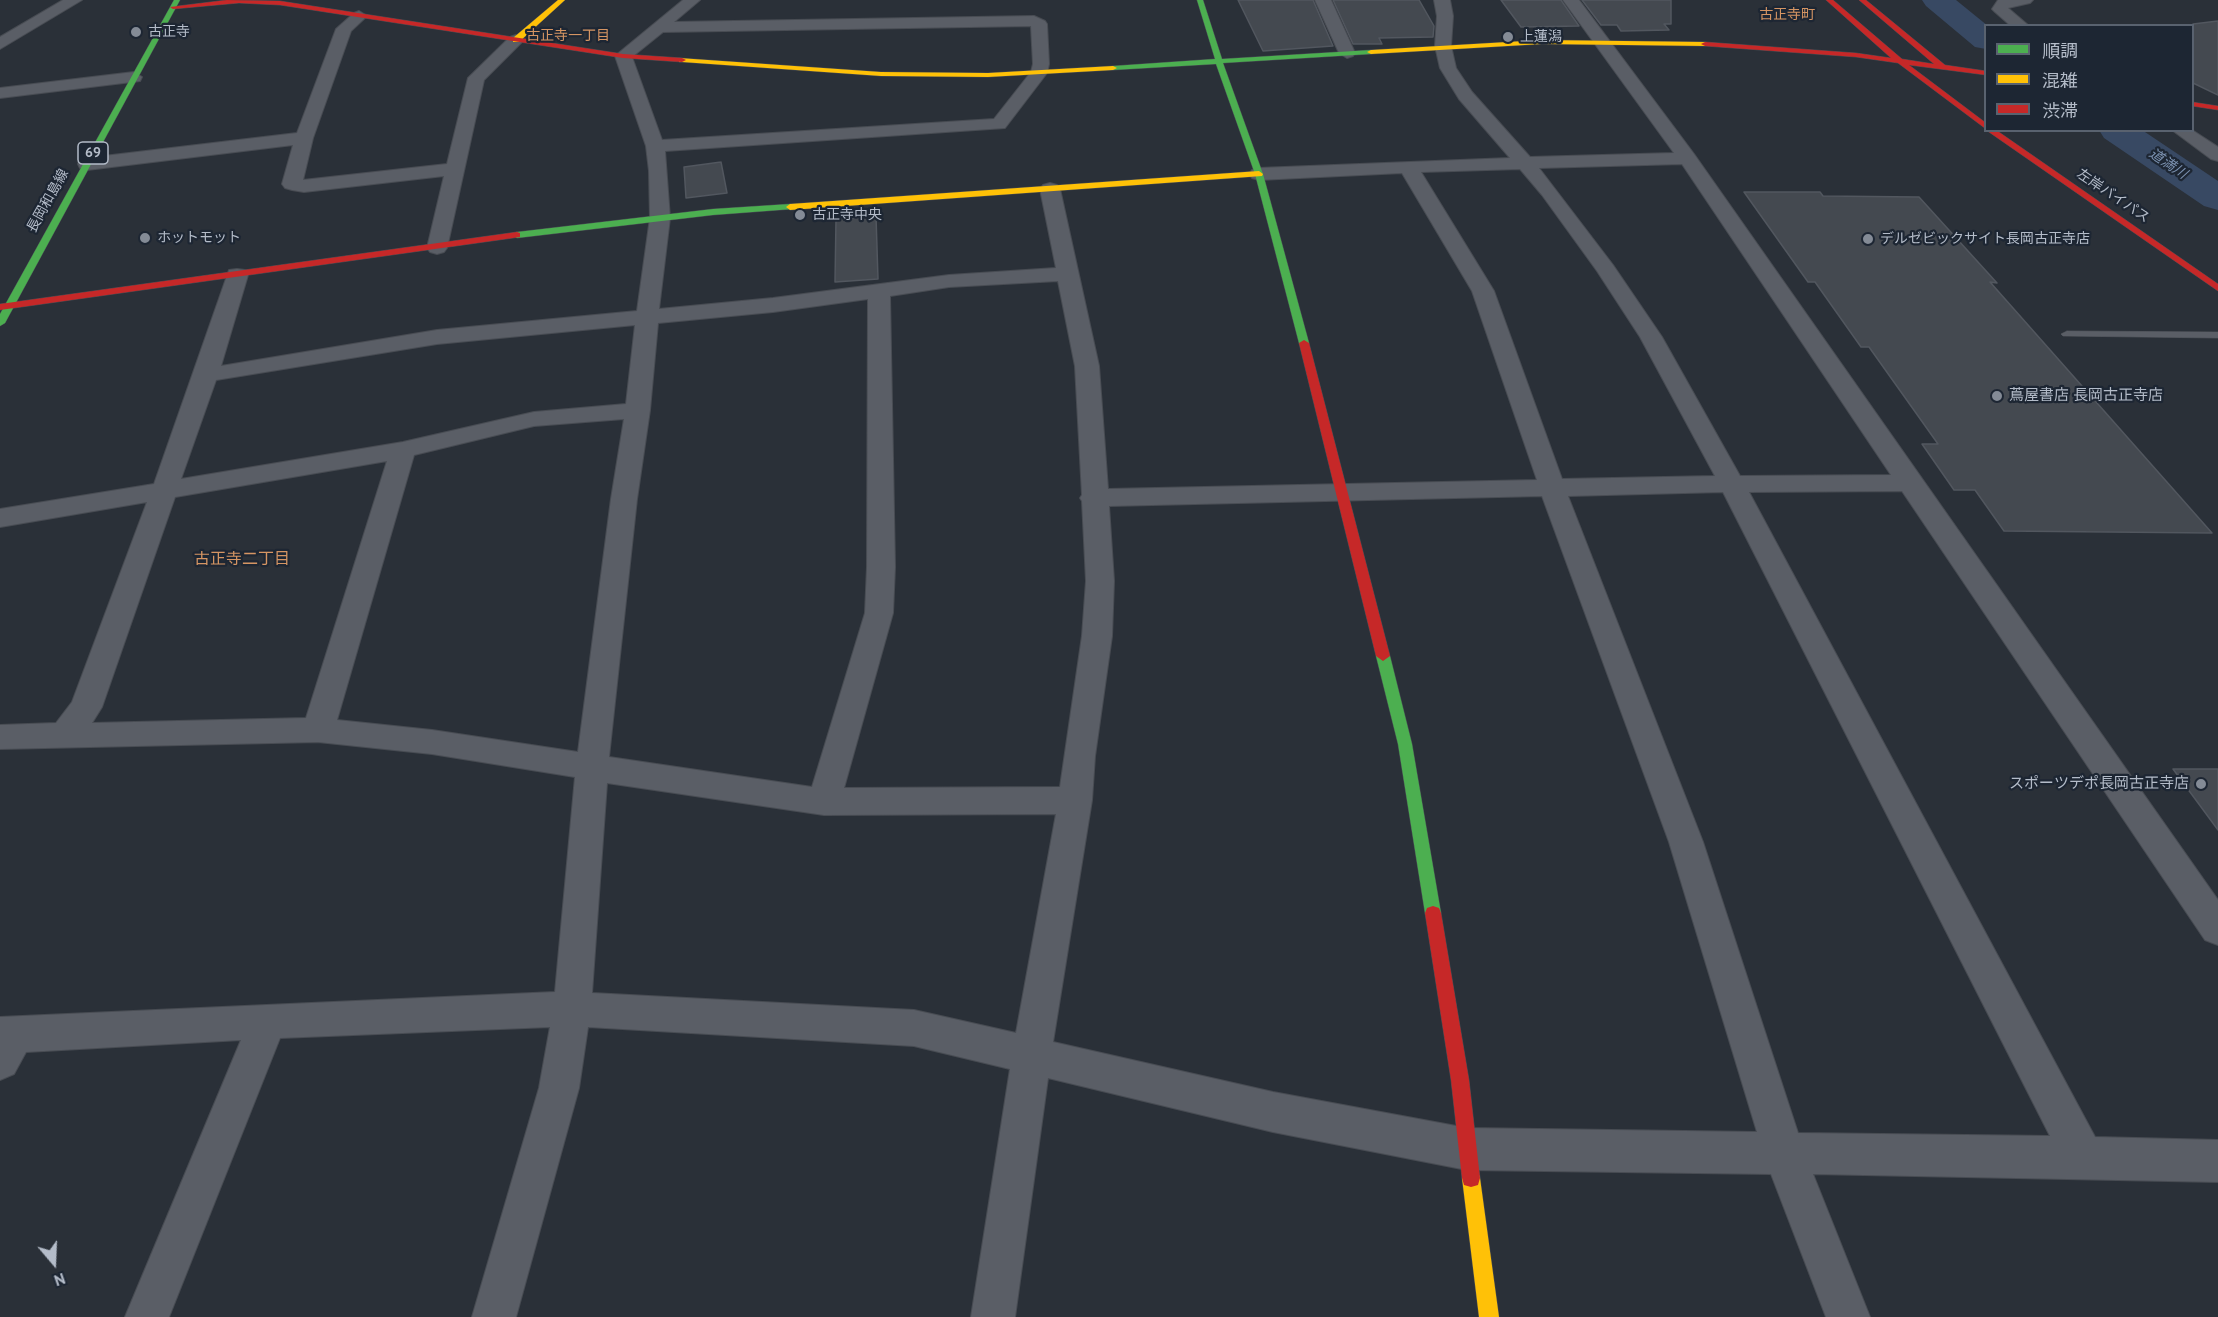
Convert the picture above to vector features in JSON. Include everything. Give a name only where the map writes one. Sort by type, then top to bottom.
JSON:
[{"type":"street","points":[[0,44],[74,0]]},
{"type":"street","points":[[437,248],[476,78],[562,0]]},
{"type":"street","points":[[623,56],[692,0]]},
{"type":"street","points":[[1200,0],[1259,174],[1343,493],[1405,744],[1460,1080],[1489,1317]]},
{"type":"street","points":[[1323,0],[1347,53]]},
{"type":"street","points":[[1442,0],[1445,16],[1443,46],[1448,68],[1465,94],[1525,162],[1594,251],[1637,314],[1732,484],[2083,1156]]},
{"type":"street","points":[[1571,0],[1687,158],[2218,929]]},
{"type":"street","points":[[1829,0],[1900,62],[1984,125]]},
{"type":"street","points":[[1862,0],[1964,83]]},
{"type":"street","points":[[2019,24],[2000,9],[2004,2],[2025,0]]},
{"type":"street","points":[[175,3],[255,1],[280,3],[623,56],[881,74],[977,75],[1443,46],[1604,42],[1759,47],[1984,73]]},
{"type":"street","name":"長岡和島線","points":[[0,323],[4,306],[87,164],[175,3]]},
{"type":"street","points":[[359,16],[344,29],[304,138],[292,184],[304,186],[454,169]]},
{"type":"street","points":[[655,146],[999,124],[1040,72],[1039,24],[1034,21],[659,27]]},
{"type":"street","points":[[494,1317],[559,1088],[572,1009],[592,768],[660,218],[655,146],[623,56]]},
{"type":"street","points":[[0,94],[134,77]]},
{"type":"street","points":[[2194,104],[2218,108]]},
{"type":"street","name":"左岸バイパス","points":[[1993,132],[2218,288]]},
{"type":"street","points":[[2184,132],[2218,155]]},
{"type":"street","points":[[87,164],[304,138]]},
{"type":"street","points":[[4,306],[437,248],[555,229],[778,207],[1259,174],[1525,162],[1687,158]]},
{"type":"street","points":[[1408,167],[1483,291],[1553,490],[1686,842],[1784,1154],[1848,1317]]},
{"type":"street","points":[[993,1317],[1031,1057],[1075,800],[1098,625],[1100,581],[1087,366],[1050,189]]},
{"type":"street","points":[[206,375],[437,337],[773,305],[949,281],[1068,274]]},
{"type":"street","points":[[64,735],[86,707],[206,375],[237,275]]},
{"type":"street","points":[[824,802],[879,613],[881,567],[879,290]]},
{"type":"street","points":[[0,518],[403,450],[534,419],[638,410]]},
{"type":"street","points":[[318,730],[403,450]]},
{"type":"street","points":[[1094,498],[1553,490],[1732,484],[1909,483]]},
{"type":"street","points":[[0,737],[318,730],[432,742],[824,802],[1075,800]]},
{"type":"street","points":[[5,1044],[268,1021],[572,1009],[914,1028],[1273,1112],[1467,1149],[2083,1156],[2218,1161]]},
{"type":"street","points":[[147,1317],[268,1021]]},
{"type":"lane","points":[[2067,334],[2218,335]]},
{"type":"building","points":[[1238,0],[1313,0],[1333,46],[1263,51]]},
{"type":"building","points":[[1333,0],[1419,0],[1434,26],[1433,37],[1379,38],[1382,44],[1353,44]]},
{"type":"building","points":[[1501,0],[1561,0],[1579,26],[1521,27]]},
{"type":"building","points":[[1582,0],[1671,0],[1671,24],[1664,24],[1669,30],[1621,31],[1617,25],[1601,25]]},
{"type":"building","points":[[2218,21],[2218,95],[2194,83],[2193,24]]},
{"type":"building","points":[[721,162],[727,193],[686,198],[684,167]]},
{"type":"building","name":"蔦屋書店 長岡古正寺店","points":[[1744,192],[1820,192],[1823,196],[1919,197],[1997,283],[1990,282],[2212,533],[2004,531],[1975,490],[1954,490],[1922,444],[1938,444],[1869,347],[1861,347],[1815,282],[1808,282]]},
{"type":"building","points":[[876,216],[878,279],[835,282],[836,219]]},
{"type":"building","name":"スポーツデポ長岡古正寺店","points":[[2173,769],[2218,769],[2218,830]]},
{"type":"waterway","name":"道満川","points":[[1937,0],[1984,38]]},
{"type":"waterway","name":"道満川","points":[[2120,132],[2218,198]]},
{"type":"traffic: fast","points":[[0,323],[177,0]]},
{"type":"traffic: fast","points":[[1200,0],[1231,100],[1259,174],[1304,343]]},
{"type":"traffic: fast","points":[[1113,68],[1371,52]]},
{"type":"traffic: fast","points":[[517,235],[713,212],[790,207]]},
{"type":"traffic: fast","points":[[1383,656],[1405,744],[1433,913]]},
{"type":"traffic: slow","points":[[516,40],[562,0]]},
{"type":"traffic: slow","points":[[1371,52],[1542,42],[1705,44]]},
{"type":"traffic: slow","points":[[682,60],[881,74],[988,75],[1113,68]]},
{"type":"traffic: slow","points":[[790,207],[1259,174]]},
{"type":"traffic: slow","points":[[1471,1178],[1489,1317]]},
{"type":"traffic: jam","points":[[1829,0],[1887,51],[1984,125]]},
{"type":"traffic: jam","points":[[1862,0],[1944,68]]},
{"type":"traffic: jam","points":[[173,7],[239,1],[280,3],[623,56],[682,60]]},
{"type":"traffic: jam","points":[[1705,44],[1856,55],[1984,73]]},
{"type":"traffic: jam","points":[[2194,104],[2218,108]]},
{"type":"traffic: jam","points":[[1993,132],[2218,288]]},
{"type":"traffic: jam","points":[[0,307],[517,235]]},
{"type":"traffic: jam","points":[[1304,343],[1383,656]]},
{"type":"traffic: jam","points":[[1433,913],[1460,1080],[1471,1178]]},
{"type":"place","name":"古正寺","points":[[136,32]]},
{"type":"place","name":"上蓮潟","points":[[1508,37]]},
{"type":"place","name":"古正寺中央","points":[[800,215]]},
{"type":"place","name":"ホットモット","points":[[145,238]]},
{"type":"place","name":"デルゼビックサイト長岡古正寺店","points":[[1868,239]]},
{"type":"place","name":"蔦屋書店 長岡古正寺店","points":[[1997,396]]},
{"type":"place","name":"スポーツデポ長岡古正寺店","points":[[2201,784]]},
{"type":"district","name":"古正寺町","points":[[1787,15]]},
{"type":"district","name":"古正寺一丁目","points":[[568,36]]},
{"type":"district","name":"古正寺二丁目","points":[[242,559]]}]
